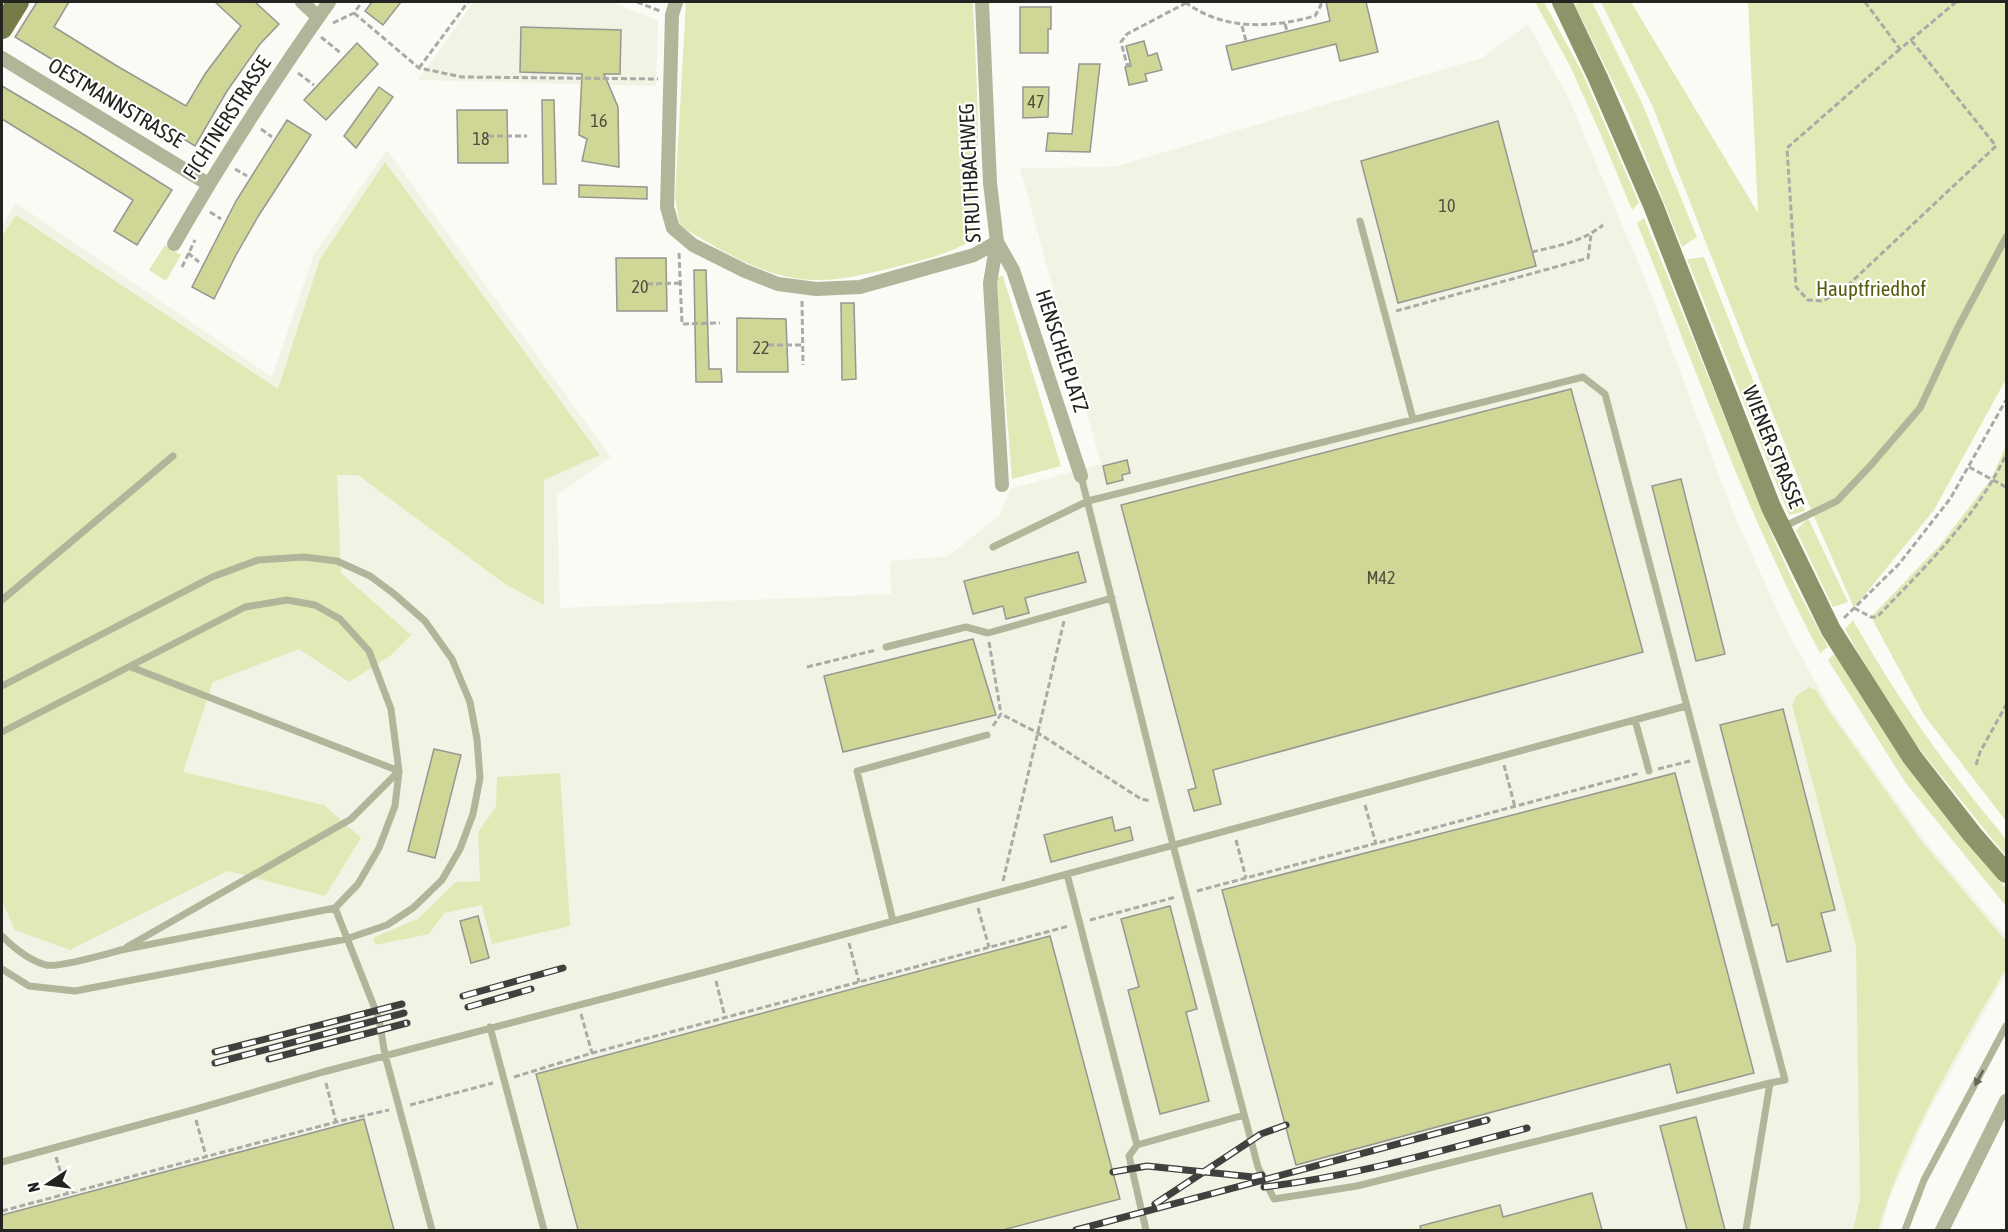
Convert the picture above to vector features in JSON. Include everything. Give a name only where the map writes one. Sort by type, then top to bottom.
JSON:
[{"type":"main road","name":"WIENER STRASSE","points":[[1562,2],[1653,205],[1780,528],[1831,630],[1912,757],[1972,834],[2007,873]]},
{"type":"street","points":[[302,2],[318,17]]},
{"type":"street","name":"FICHTNERSTRASSE","points":[[174,244],[208,184],[329,2]]},
{"type":"street","points":[[676,2],[672,15],[667,207],[673,228],[693,245],[745,271],[778,284],[816,289],[860,287],[974,255],[997,242]]},
{"type":"street","name":"STRUTHBACHWEG","points":[[982,2],[990,183],[997,242],[990,283],[1002,485]]},
{"type":"street","name":"OESTMANNSTRASSE","points":[[2,58],[208,184]]},
{"type":"street","name":"HENSCHELPLATZ","points":[[997,242],[1013,270],[1082,476]]},
{"type":"street","points":[[1942,1230],[2007,1101]]},
{"type":"lane","points":[[1360,221],[1413,419]]},
{"type":"lane","points":[[1780,528],[1837,501],[1872,465],[1920,408],[1957,329],[2007,237]]},
{"type":"lane","points":[[993,548],[1088,501],[1583,377],[1605,394],[1785,1080],[1357,1186],[1274,1199],[1258,1167],[1244,1115],[1162,802],[1088,501],[1082,476]]},
{"type":"lane","points":[[2,600],[173,456]]},
{"type":"lane","points":[[2,686],[212,577],[258,560],[304,557],[337,561],[370,576],[393,593],[425,621],[452,659],[470,702],[477,739],[480,778],[472,814],[460,849],[442,880],[413,908],[387,925],[346,939],[75,991],[29,986],[2,969]]},
{"type":"lane","points":[[886,647],[966,627],[988,633],[1112,598]]},
{"type":"lane","points":[[2,732],[245,607],[287,600],[315,605],[340,619],[369,651],[392,709],[399,771],[395,806],[378,848],[358,884],[335,908],[47,965],[17,951],[2,936]]},
{"type":"lane","points":[[131,667],[399,771]]},
{"type":"lane","points":[[2,1162],[385,1055],[713,970],[1686,706]]},
{"type":"lane","points":[[1635,720],[1649,771]]},
{"type":"lane","points":[[893,921],[857,771],[987,735]]},
{"type":"lane","points":[[121,950],[351,819],[399,771]]},
{"type":"lane","points":[[1067,874],[1137,1145]]},
{"type":"lane","points":[[335,908],[382,1030],[385,1055],[432,1230]]},
{"type":"lane","points":[[1905,1230],[1924,1180],[2007,1026]]},
{"type":"lane","points":[[490,1027],[544,1230]]},
{"type":"lane","points":[[1746,1230],[1770,1083]]},
{"type":"lane","points":[[1146,1230],[1129,1156],[1137,1145],[1244,1115]]},
{"type":"path","points":[[419,68],[468,2]]},
{"type":"path","points":[[637,2],[672,15]]},
{"type":"path","points":[[1131,64],[1127,65],[1121,42],[1127,34],[1186,2],[1215,18],[1242,26],[1285,24],[1315,16],[1321,5],[1320,2]]},
{"type":"path","points":[[1865,2],[1900,49]]},
{"type":"path","points":[[1911,39],[1996,146],[1845,288],[1823,301],[1808,300],[1796,287],[1787,148],[1911,39],[1956,2]]},
{"type":"path","points":[[354,13],[419,68],[462,77],[672,79]]},
{"type":"path","points":[[1285,24],[1287,31]]},
{"type":"path","points":[[1242,26],[1246,41]]},
{"type":"path","points":[[319,36],[342,54]]},
{"type":"path","points":[[296,72],[314,86]]},
{"type":"path","points":[[259,128],[272,137]]},
{"type":"path","points":[[488,136],[527,136]]},
{"type":"path","points":[[233,169],[247,176]]},
{"type":"path","points":[[210,212],[221,219]]},
{"type":"path","points":[[1532,252],[1591,235],[1603,225]]},
{"type":"path","points":[[678,233],[682,324],[720,324]]},
{"type":"path","points":[[1385,314],[1588,258],[1591,235]]},
{"type":"path","points":[[648,284],[680,283]]},
{"type":"path","points":[[801,287],[803,365]]},
{"type":"path","points":[[768,345],[802,345]]},
{"type":"path","points":[[1831,630],[1899,564],[1950,499],[2007,400]]},
{"type":"path","points":[[1854,608],[1871,617],[1877,617],[1943,548],[1994,481],[2007,455]]},
{"type":"path","points":[[1969,467],[2007,487]]},
{"type":"path","points":[[1000,892],[1067,611]]},
{"type":"path","points":[[987,735],[1001,714],[988,633]]},
{"type":"path","points":[[807,667],[886,647]]},
{"type":"path","points":[[1976,765],[1980,752],[2007,705]]},
{"type":"path","points":[[1001,714],[1038,733],[1141,799],[1162,802]]},
{"type":"path","points":[[1501,756],[1515,807]]},
{"type":"path","points":[[2,1211],[336,1122],[399,1108],[725,1017],[1700,759]]},
{"type":"path","points":[[1362,794],[1376,844]]},
{"type":"path","points":[[1233,829],[1246,879]]},
{"type":"path","points":[[976,898],[988,947]]},
{"type":"path","points":[[847,933],[859,982]]},
{"type":"path","points":[[713,970],[725,1017]]},
{"type":"path","points":[[578,1004],[592,1053]]},
{"type":"path","points":[[323,1072],[336,1122]]},
{"type":"path","points":[[193,1110],[206,1156]]},
{"type":"path","points":[[54,1148],[67,1193]]},
{"type":"shaded area","points":[[474,2],[612,2],[658,21],[656,86],[418,80]]},
{"type":"shaded area","points":[[1528,24],[1569,99],[1648,286],[1732,510],[1784,625],[1831,710],[1925,841],[2006,936],[2006,974],[1930,1109],[1891,1194],[1881,1230],[2,1230],[2,226],[16,203],[272,377],[314,254],[387,150],[611,457],[557,495],[560,608],[891,594],[890,561],[948,556],[1000,515],[1010,489],[1101,464],[1020,168],[1114,167],[1482,58]]},
{"type":"green space","points":[[686,2],[973,2],[978,108],[978,168],[977,204],[972,240],[944,253],[915,262],[855,276],[814,280],[778,275],[761,269],[727,253],[680,226],[675,197]]},
{"type":"green space","points":[[1535,2],[1544,2],[1583,74],[1639,203],[1632,210],[1570,66]]},
{"type":"green space","points":[[1580,2],[1592,2],[1642,103],[1697,237],[1682,247],[1627,111],[1575,5]]},
{"type":"green space","name":"Hauptfriedhof","points":[[1601,2],[1631,2],[1758,213],[1748,2],[2006,2],[2006,379],[1934,510],[1854,608],[1806,498],[1652,105]]},
{"type":"green space","points":[[385,162],[600,455],[544,480],[544,605],[505,584],[358,475],[337,475],[341,573],[411,635],[390,656],[349,682],[299,649],[213,682],[183,772],[324,805],[361,838],[325,896],[228,871],[70,950],[15,930],[2,901],[2,236],[16,215],[278,389],[320,259]]},
{"type":"green space","points":[[1644,218],[1776,544],[1828,647],[1820,653],[1769,548],[1723,440],[1637,223]]},
{"type":"green space","points":[[165,245],[181,255],[166,281],[149,270]]},
{"type":"green space","points":[[1704,257],[1805,511],[1789,515],[1687,259]]},
{"type":"green space","points":[[1003,276],[1061,466],[1012,479],[996,283],[997,277]]},
{"type":"green space","points":[[2006,446],[2006,821],[1924,715],[1871,617],[1940,545],[1991,479]]},
{"type":"green space","points":[[1808,518],[1848,602],[1833,607],[1796,530]]},
{"type":"green space","points":[[1853,620],[1925,734],[2006,839],[2006,856],[1913,741],[1870,674],[1845,629]]},
{"type":"green space","points":[[1836,652],[1947,817],[2006,888],[2006,906],[1905,782],[1828,660]]},
{"type":"green space","points":[[1809,687],[1816,690],[1922,842],[2006,941],[2006,968],[1918,1128],[1903,1161],[1878,1230],[1853,1230],[1860,1199],[1856,946],[1792,705],[1796,696]]},
{"type":"green space","points":[[560,773],[570,926],[492,944],[482,905],[444,913],[429,934],[375,945],[373,938],[419,918],[456,882],[480,881],[478,832],[496,807],[497,777]]},
{"type":"building","points":[[37,2],[69,2],[54,27],[186,106],[205,74],[241,26],[215,2],[255,2],[279,24],[260,44],[227,91],[195,146],[15,37]]},
{"type":"building","points":[[372,2],[401,2],[383,25],[365,11]]},
{"type":"building","points":[[1326,2],[1366,2],[1378,52],[1340,61],[1336,44],[1232,70],[1226,46],[1330,21]]},
{"type":"building","points":[[1020,7],[1051,7],[1048,53],[1020,53]]},
{"type":"building","points":[[521,27],[621,30],[620,74],[604,74],[618,107],[619,167],[582,161],[587,139],[579,135],[582,74],[520,72]]},
{"type":"building","points":[[1144,41],[1148,56],[1157,53],[1162,70],[1145,74],[1147,81],[1129,85],[1125,67],[1131,66],[1126,46]]},
{"type":"building","points":[[357,43],[378,64],[326,120],[304,100]]},
{"type":"building","points":[[1079,64],[1100,64],[1090,152],[1046,151],[1048,133],[1072,134]]},
{"type":"building","points":[[2,86],[172,190],[137,245],[114,231],[133,200],[2,119]]},
{"type":"building","points":[[379,87],[393,97],[356,148],[344,136]]},
{"type":"building","points":[[1023,87],[1049,87],[1048,117],[1023,118]]},
{"type":"building","points":[[542,100],[554,100],[556,184],[543,184]]},
{"type":"building","points":[[457,110],[507,110],[508,163],[458,163]]},
{"type":"building","points":[[287,120],[311,135],[259,215],[214,299],[192,287],[236,201]]},
{"type":"building","points":[[1498,121],[1536,266],[1398,303],[1361,161]]},
{"type":"building","points":[[579,185],[647,187],[647,199],[579,197]]},
{"type":"building","points":[[616,258],[666,258],[667,311],[617,311]]},
{"type":"building","points":[[694,270],[706,270],[709,369],[721,369],[722,382],[696,382]]},
{"type":"building","points":[[841,303],[854,303],[856,379],[842,380]]},
{"type":"building","points":[[737,318],[786,319],[788,372],[737,372]]},
{"type":"building","name":"M42","points":[[1571,389],[1643,652],[1213,770],[1221,804],[1194,811],[1188,790],[1196,788],[1121,505]]},
{"type":"building","points":[[1127,460],[1130,473],[1122,475],[1123,480],[1107,484],[1103,466]]},
{"type":"building","points":[[1681,479],[1725,654],[1696,661],[1652,486]]},
{"type":"building","points":[[1078,552],[1086,582],[1025,598],[1029,613],[1006,619],[1003,606],[973,614],[964,581]]},
{"type":"building","points":[[973,639],[996,715],[843,752],[824,676]]},
{"type":"building","points":[[1783,709],[1835,910],[1821,913],[1831,951],[1787,962],[1778,924],[1772,926],[1720,725]]},
{"type":"building","points":[[434,749],[461,755],[435,858],[408,851]]},
{"type":"building","points":[[1675,773],[1754,1073],[1677,1093],[1670,1064],[1296,1165],[1222,890]]},
{"type":"building","points":[[1112,817],[1115,831],[1130,827],[1133,840],[1051,862],[1044,835]]},
{"type":"building","points":[[1170,906],[1197,1009],[1186,1012],[1209,1101],[1160,1114],[1128,990],[1139,987],[1121,919]]},
{"type":"building","points":[[478,916],[489,958],[471,963],[460,921]]},
{"type":"building","points":[[1050,936],[1120,1199],[1003,1230],[578,1230],[536,1074]]},
{"type":"building","points":[[1696,1117],[1725,1230],[1687,1230],[1660,1126]]},
{"type":"building","points":[[364,1119],[394,1230],[2,1230],[2,1215]]},
{"type":"building","points":[[1592,1193],[1602,1230],[1421,1230],[1420,1226],[1500,1205],[1503,1217]]},
{"type":"railway","points":[[463,996],[563,968]]},
{"type":"railway","points":[[468,1007],[531,989]]},
{"type":"railway","points":[[215,1052],[402,1004]]},
{"type":"railway","points":[[215,1063],[404,1013]]},
{"type":"railway","points":[[269,1059],[407,1023]]},
{"type":"railway","points":[[1076,1230],[1487,1120]]},
{"type":"railway","points":[[1155,1204],[1261,1134],[1286,1125]]},
{"type":"railway","points":[[1264,1187],[1364,1170],[1527,1128]]},
{"type":"railway","points":[[1113,1172],[1147,1166],[1253,1177],[1262,1175]]}]
